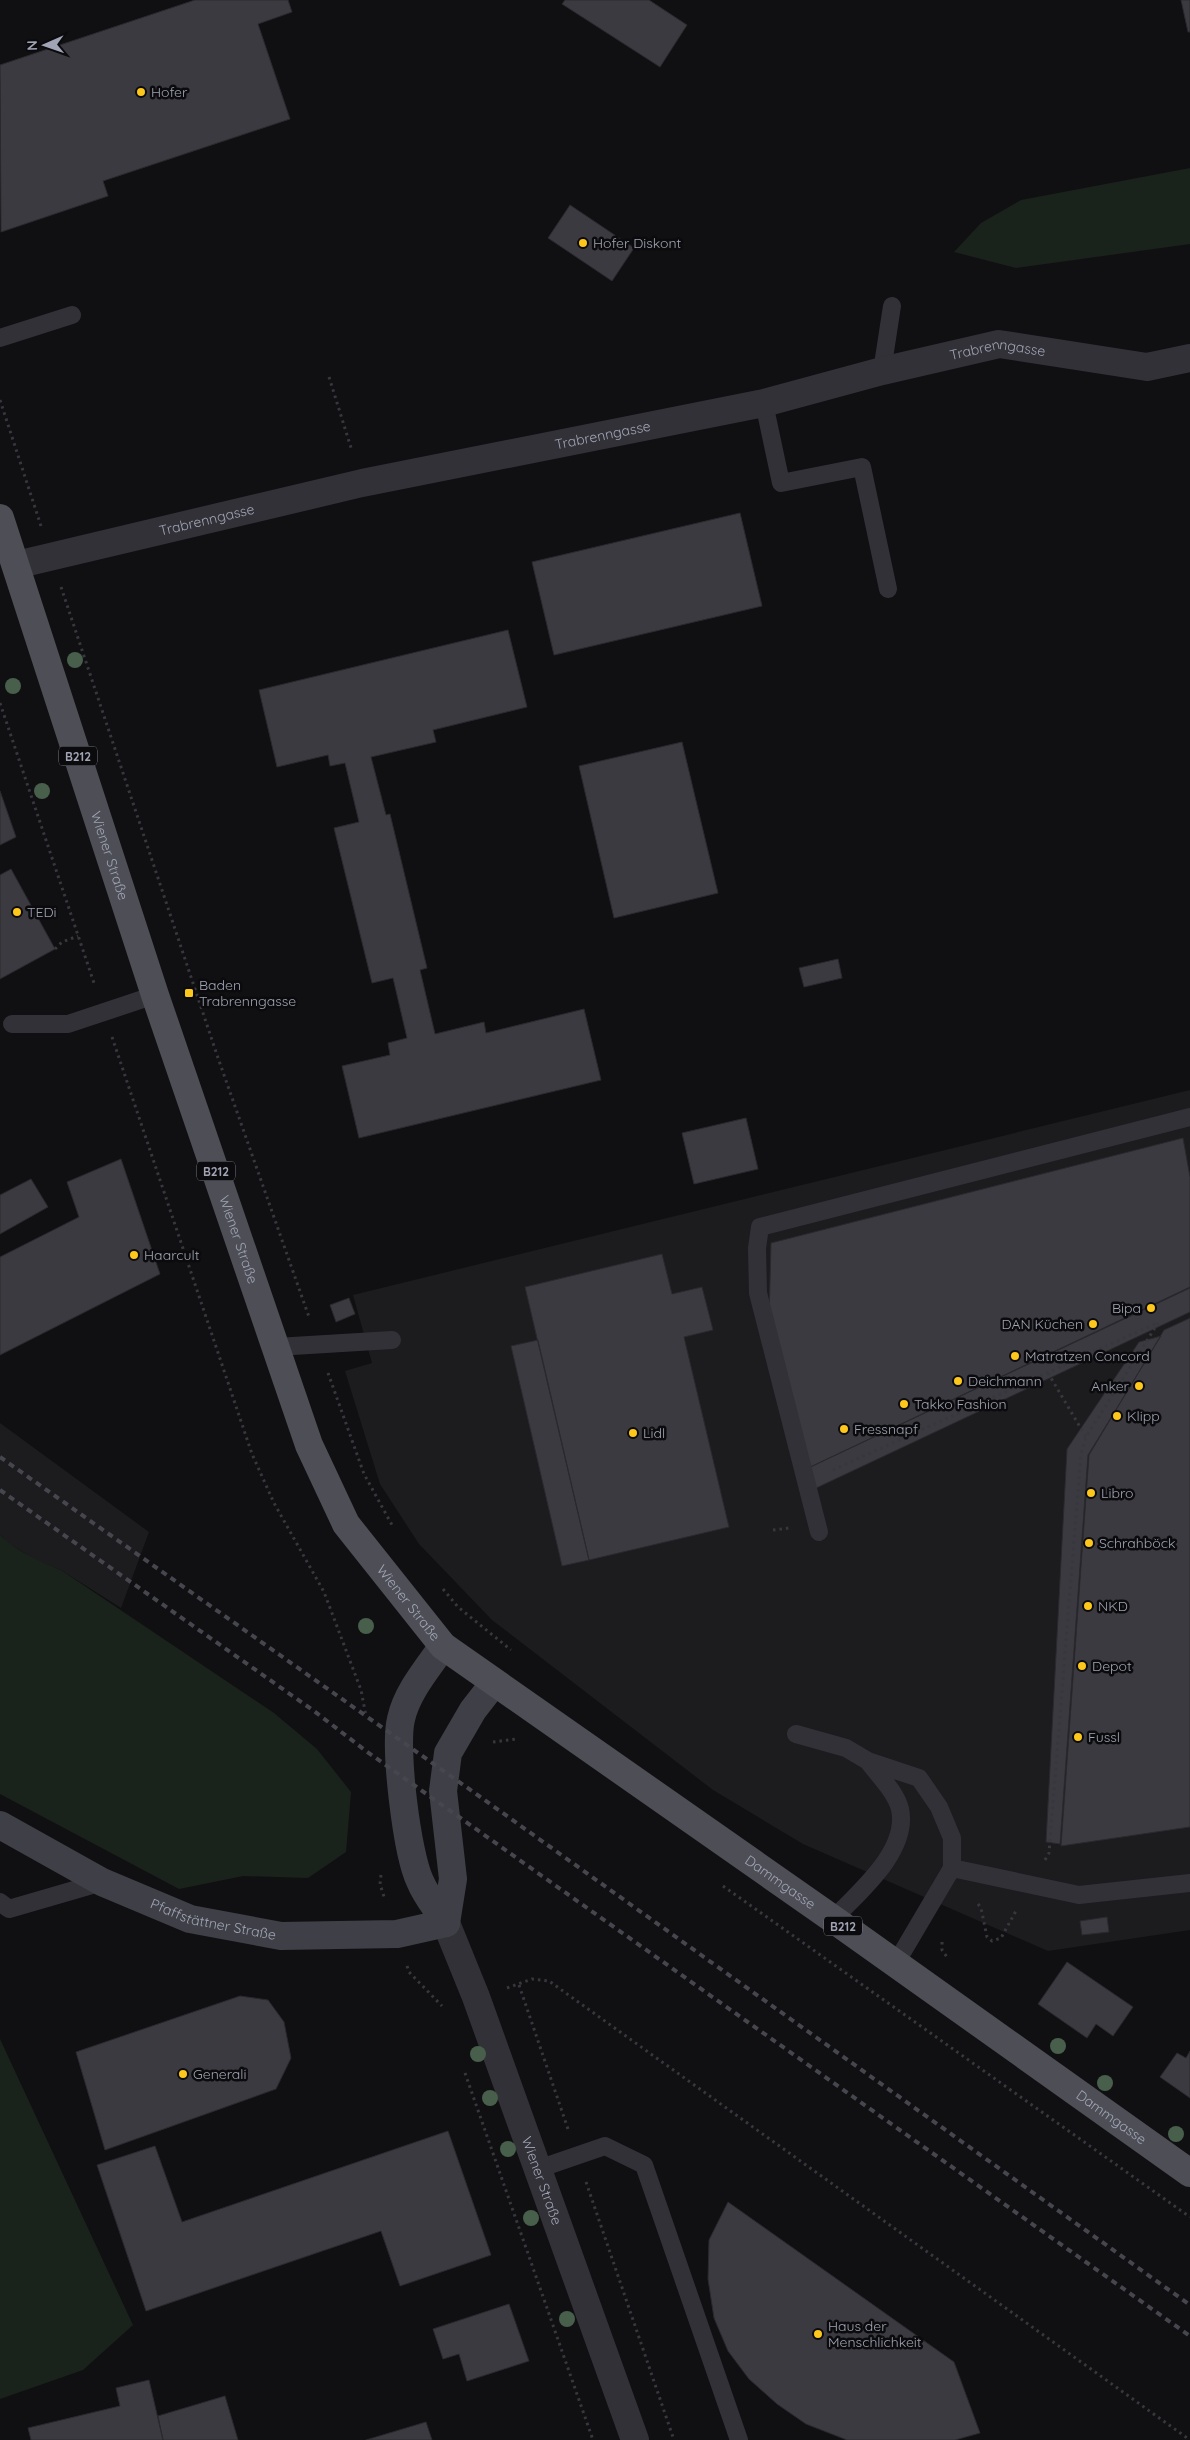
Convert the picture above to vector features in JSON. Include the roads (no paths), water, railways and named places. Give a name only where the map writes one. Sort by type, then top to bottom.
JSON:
[{"type":"main road","name":"Wiener Straße","points":[[0,518],[155,995],[309,1445],[346,1524],[442,1646],[411,1693],[401,1719],[398,1759],[410,1841],[419,1881],[446,1923]]},
{"type":"main road","name":"Dammgasse","points":[[442,1646],[896,1963],[1190,2173]]},
{"type":"main road","points":[[446,1923],[453,1879],[443,1792],[448,1753],[473,1710],[494,1683]]},
{"type":"main road","name":"Pfaffstättner Straße","points":[[0,1825],[102,1882],[190,1919],[281,1936],[396,1934],[446,1923]]},
{"type":"street","name":"Trabrenngasse","points":[[16,565],[362,483],[764,403],[882,371],[999,344],[1147,367],[1190,358]]},
{"type":"street","name":"Wiener Straße","points":[[446,1923],[476,1997],[635,2440]]},
{"type":"lane","points":[[882,371],[892,306]]},
{"type":"lane","points":[[0,338],[72,316]]},
{"type":"lane","points":[[764,403],[781,484],[862,466],[888,589]]},
{"type":"lane","points":[[12,1024],[68,1024],[155,995]]},
{"type":"lane","points":[[819,1532],[758,1293],[756,1248],[760,1227],[1190,1117]]},
{"type":"lane","points":[[276,1347],[392,1340]]},
{"type":"lane","points":[[796,1734],[846,1748],[868,1761],[919,1778],[939,1807],[952,1838],[952,1868],[896,1963]]},
{"type":"lane","points":[[833,1919],[881,1870],[901,1830],[900,1808],[868,1761]]},
{"type":"lane","points":[[952,1868],[1079,1895],[1190,1883]]},
{"type":"lane","points":[[0,1902],[9,1909],[102,1882]]},
{"type":"lane","points":[[538,2170],[605,2146],[644,2165],[739,2440]]},
{"type":"railway","points":[[0,1457],[479,1796],[1190,2305]]},
{"type":"railway","points":[[0,1490],[314,1711],[366,1751],[1190,2336]]},
{"type":"place","name":"Hofer","points":[[141,92]]},
{"type":"place","name":"Hofer Diskont","points":[[583,243]]},
{"type":"place","name":"TEDi","points":[[17,912]]},
{"type":"place","name":"Baden Trabrenngasse","points":[[189,993]]},
{"type":"place","name":"Haarcult","points":[[134,1255]]},
{"type":"place","name":"Bipa","points":[[1151,1308]]},
{"type":"place","name":"DAN Küchen","points":[[1093,1324]]},
{"type":"place","name":"Matratzen Concord","points":[[1015,1356]]},
{"type":"place","name":"Deichmann","points":[[958,1381]]},
{"type":"place","name":"Anker","points":[[1139,1386]]},
{"type":"place","name":"Takko Fashion","points":[[904,1404]]},
{"type":"place","name":"Klipp","points":[[1117,1416]]},
{"type":"place","name":"Fressnapf","points":[[844,1429]]},
{"type":"place","name":"Lidl","points":[[633,1433]]},
{"type":"place","name":"Libro","points":[[1091,1493]]},
{"type":"place","name":"Schrahböck","points":[[1089,1543]]},
{"type":"place","name":"NKD","points":[[1088,1606]]},
{"type":"place","name":"Depot","points":[[1082,1666]]},
{"type":"place","name":"Fussl","points":[[1078,1737]]},
{"type":"place","name":"Generali","points":[[183,2074]]},
{"type":"place","name":"Haus der Menschlichkeit","points":[[818,2334]]}]
